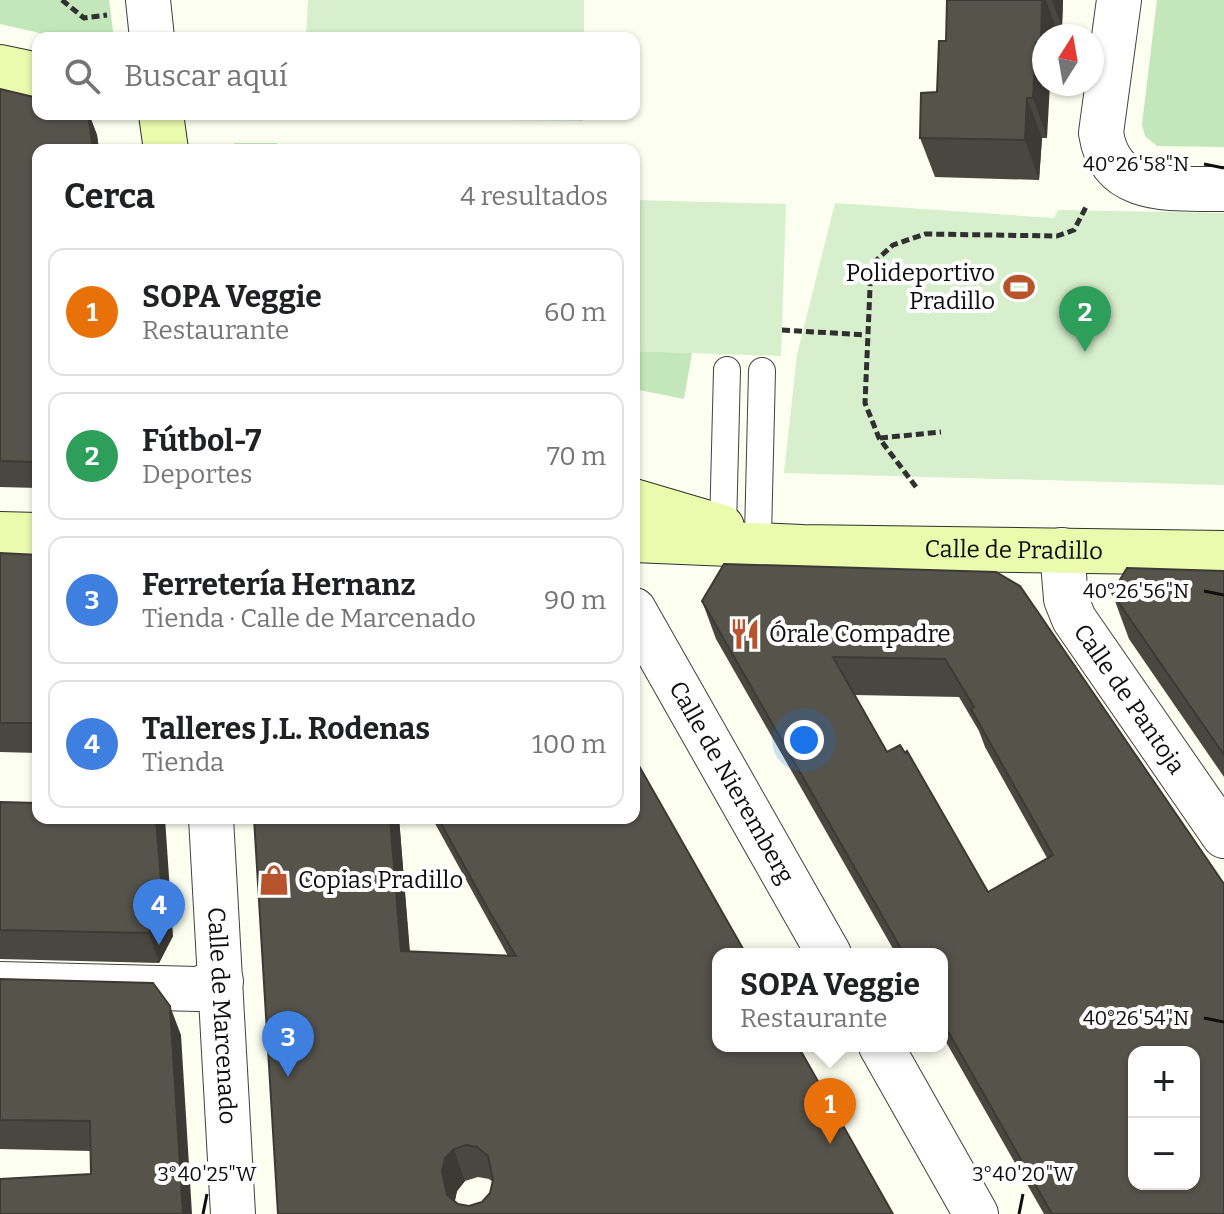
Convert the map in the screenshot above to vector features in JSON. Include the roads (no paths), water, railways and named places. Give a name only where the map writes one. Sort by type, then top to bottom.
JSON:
[{"type":"street","points":[[1119,0],[1101,133],[1104,156],[1121,174],[1160,188],[1224,189]]},
{"type":"street","points":[[129,7],[148,32]]},
{"type":"street","points":[[0,67],[32,74]]},
{"type":"street","points":[[162,120],[165,144]]},
{"type":"street","name":"Calle de Pradillo","points":[[640,503],[802,547]]},
{"type":"street","points":[[0,534],[32,535]]},
{"type":"street","name":"Calle de Pradillo","points":[[640,540],[802,547],[1224,553]]},
{"type":"street","name":"Calle de Pantoja","points":[[1062,550],[1066,599],[1074,619],[1224,836]]},
{"type":"street","name":"Calle de Nieremberg","points":[[640,621],[826,948]]},
{"type":"street","name":"Calle de Marcenado","points":[[211,824],[233,1214]]},
{"type":"street","points":[[0,984],[198,989],[221,981]]},
{"type":"street","points":[[884,1052],[976,1214]]},
{"type":"lane","points":[[727,370],[740,531]]},
{"type":"lane","points":[[740,531],[762,371]]},
{"type":"place","name":"Polideportivo Pradillo","points":[[1019,287]]},
{"type":"place","name":"Fútbol-7","points":[[1085,352]]},
{"type":"place","name":"Órale Compadre","points":[[745,634]]},
{"type":"place","name":"Copias Pradillo","points":[[274,880]]},
{"type":"place","name":"Talleres J.L. Rodenas","points":[[159,945]]},
{"type":"place","name":"Ferretería Hernanz","points":[[288,1077]]},
{"type":"place","name":"SOPA Veggie","points":[[830,1144]]}]
